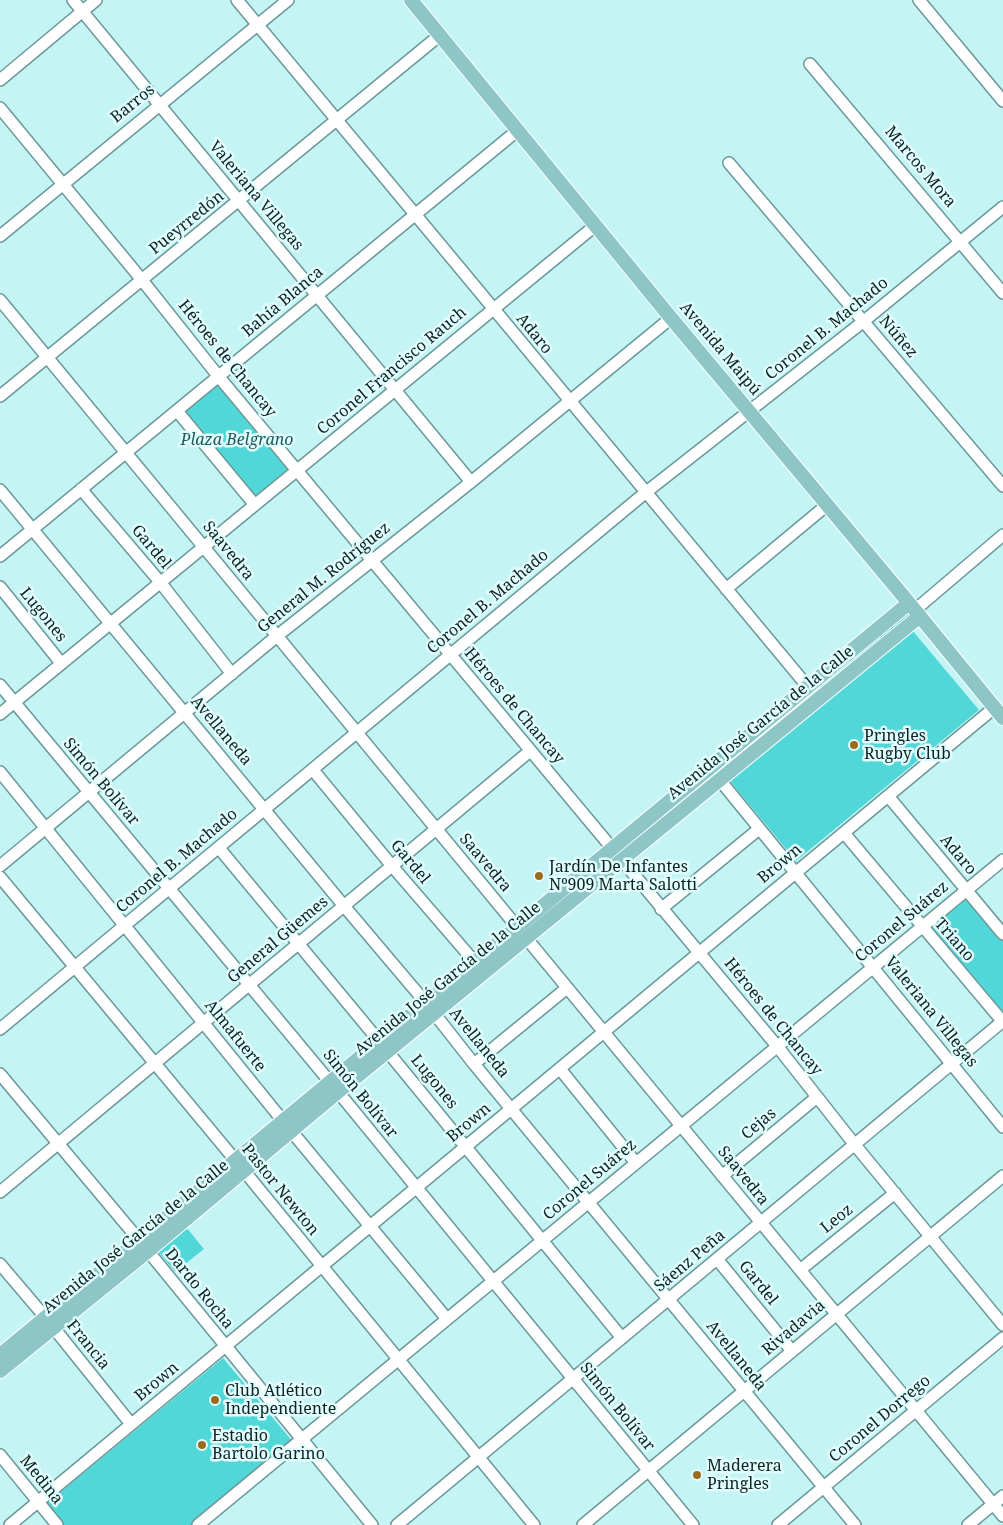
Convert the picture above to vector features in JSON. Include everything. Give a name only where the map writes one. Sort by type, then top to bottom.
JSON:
[{"type":"main road","name":"Avenida Maipú","points":[[411,0],[998,713]]},
{"type":"main road","name":"Avenida José García de la Calle","points":[[0,1355],[49,1322],[144,1246],[430,1008],[484,973],[523,933],[617,854],[808,687],[915,610]]},
{"type":"main road","name":"Avenida José García de la Calle","points":[[617,854],[719,780],[915,610]]},
{"type":"main road","name":"Avenida José García de la Calle","points":[[430,1008],[474,962],[523,933]]},
{"type":"main road","name":"Avenida José García de la Calle","points":[[0,1372],[49,1322]]},
{"type":"street","name":"Valeriana Villegas","points":[[74,0],[472,482]]},
{"type":"street","points":[[0,80],[96,0]]},
{"type":"street","name":"Adaro","points":[[237,0],[569,402],[808,687]]},
{"type":"street","name":"Barros","points":[[0,236],[62,183],[288,0]]},
{"type":"street","points":[[919,0],[1003,101]]},
{"type":"street","name":"Pueyrredón","points":[[0,396],[440,36]]},
{"type":"street","name":"Marcos Mora","points":[[810,64],[1003,293]]},
{"type":"street","name":"Héroes de Chancay","points":[[0,108],[142,280],[219,377],[777,1046],[855,1145],[1003,1325]]},
{"type":"street","name":"Bahía Blanca","points":[[0,556],[518,130]]},
{"type":"street","name":"Núñez","points":[[729,163],[1003,486]]},
{"type":"street","name":"Coronel B. Machado","points":[[0,1029],[645,493],[864,321],[1003,207]]},
{"type":"street","name":"Coronel Francisco Rauch","points":[[0,714],[596,225]]},
{"type":"street","name":"Saavedra","points":[[0,300],[1003,1516]]},
{"type":"street","name":"General M. Rodríguez","points":[[0,866],[277,636],[472,482],[671,318]]},
{"type":"street","points":[[177,411],[255,505]]},
{"type":"street","name":"Gardel","points":[[81,489],[160,582],[232,674]]},
{"type":"street","name":"Avellaneda","points":[[0,490],[430,1008],[668,1300],[855,1525]]},
{"type":"street","points":[[726,589],[827,505]]},
{"type":"street","name":"Avenida José García de la Calle","points":[[915,610],[1003,535]]},
{"type":"street","name":"Lugones","points":[[0,587],[61,663]]},
{"type":"street","name":"Simón Bolívar","points":[[0,685],[248,986],[334,1087],[648,1471],[689,1524]]},
{"type":"street","name":"Brown","points":[[10,1525],[888,796],[998,713]]},
{"type":"street","name":"General Güemes","points":[[0,1192],[530,751]]},
{"type":"street","name":"Gardel","points":[[313,770],[484,973]]},
{"type":"street","name":"Almafuerte","points":[[0,772],[287,1126],[447,1319]]},
{"type":"street","name":"Valeriana Villegas","points":[[719,780],[1003,1127]]},
{"type":"street","name":"Adaro","points":[[888,796],[1003,934]]},
{"type":"street","points":[[661,909],[758,829]]},
{"type":"street","name":"Triano","points":[[844,833],[1003,1022]]},
{"type":"street","name":"Lugones","points":[[219,848],[384,1046],[622,1338]]},
{"type":"street","name":"Coronel Suárez","points":[[198,1525],[211,1521],[301,1439],[1003,860]]},
{"type":"street","name":"Pastor Newton","points":[[0,877],[534,1525]]},
{"type":"street","points":[[474,1064],[566,988]]},
{"type":"street","name":"Sáenz Peña","points":[[397,1525],[1003,1022]]},
{"type":"street","points":[[560,1069],[636,1163]]},
{"type":"street","name":"Dardo Rocha","points":[[0,1074],[144,1246],[372,1525]]},
{"type":"street","name":"Cejas","points":[[722,1176],[817,1098]]},
{"type":"street","name":"Rivadavia","points":[[583,1525],[1003,1176]]},
{"type":"street","name":"Leoz","points":[[800,1270],[894,1193]]},
{"type":"street","name":"Gardel","points":[[717,1259],[792,1351]]},
{"type":"street","name":"Francia","points":[[0,1264],[131,1424]]},
{"type":"street","name":"Coronel Dorrego","points":[[778,1525],[1003,1338]]},
{"type":"street","name":"Medina","points":[[0,1454],[57,1525]]},
{"type":"street","points":[[968,1525],[1003,1496]]},
{"type":"green space","name":"Plaza Belgrano","points":[[219,382],[291,468],[255,498],[183,412]]},
{"type":"green space","points":[[906,612],[911,617],[628,850],[623,845]]},
{"type":"green space","name":"Pringles Rugby Club","points":[[912,630],[979,710],[796,861],[729,780]]},
{"type":"green space","points":[[967,898],[1003,940],[1003,1015],[930,929]]},
{"type":"green space","points":[[186,1227],[204,1249],[175,1272],[157,1250]]},
{"type":"green space","name":"Club Atlético Independiente","points":[[223,1358],[293,1442],[192,1525],[64,1525],[46,1504]]},
{"type":"place","name":"Pringles Rugby Club","points":[[854,745]]},
{"type":"place","name":"Jardín De Infantes Nº909 Marta Salotti","points":[[539,876]]},
{"type":"place","name":"Club Atlético Independiente","points":[[215,1400]]},
{"type":"place","name":"Estadio Bartolo Garino","points":[[202,1445]]},
{"type":"place","name":"Maderera Pringles","points":[[697,1475]]}]
